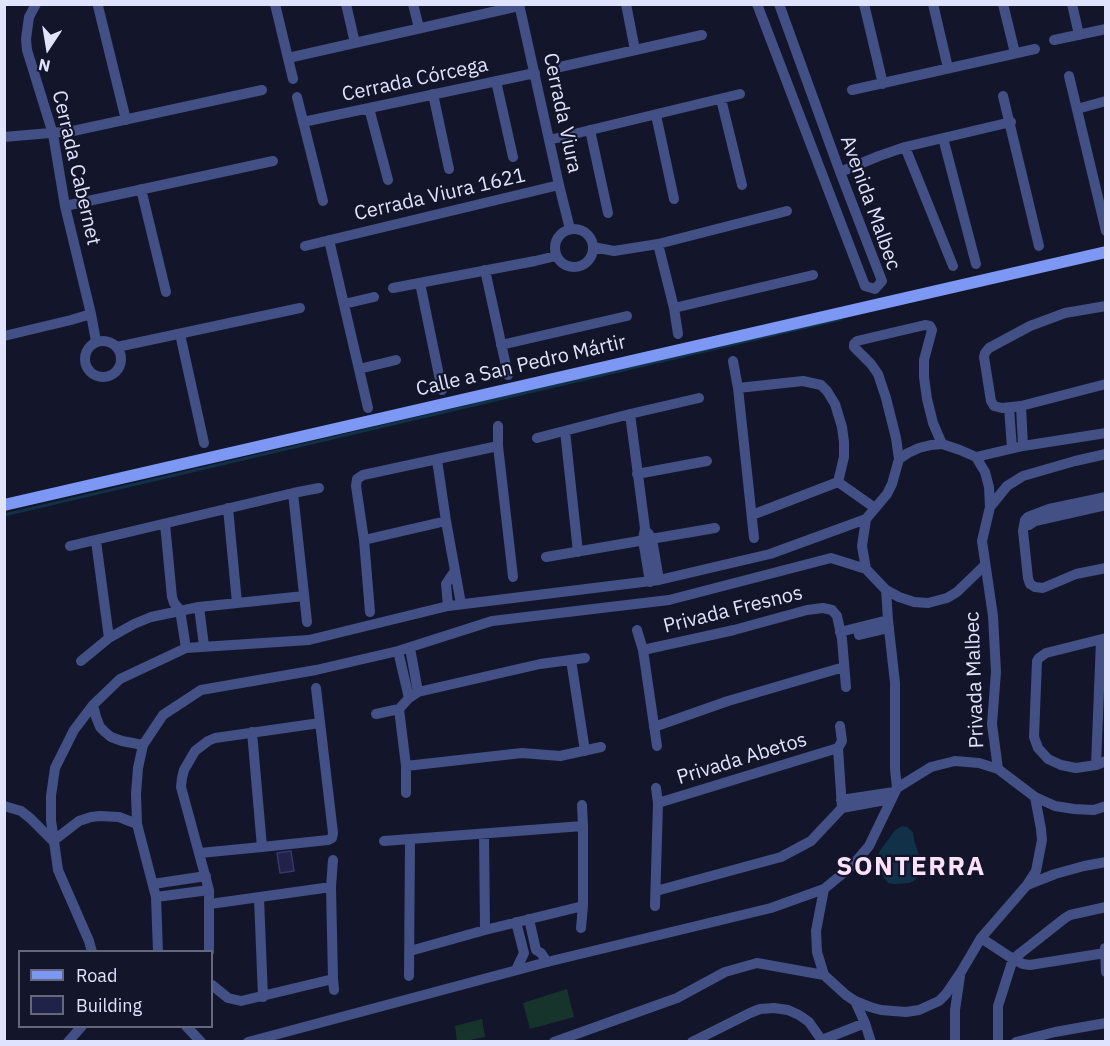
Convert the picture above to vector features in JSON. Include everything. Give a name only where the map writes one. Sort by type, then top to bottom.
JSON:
[{"type":"main road","name":"Calle a San Pedro Mártir","points":[[4,505],[1106,252]]},
{"type":"street","name":"Cerrada Cabernet","points":[[36,4],[29,17],[27,50],[54,134],[65,206],[96,341]]},
{"type":"street","points":[[275,4],[292,79]]},
{"type":"street","points":[[346,4],[355,43]]},
{"type":"street","points":[[413,4],[419,28]]},
{"type":"street","points":[[626,4],[635,50]]},
{"type":"street","name":"Avenida Malbec","points":[[757,4],[865,286],[875,289],[882,281],[779,4]]},
{"type":"street","points":[[864,4],[883,84]]},
{"type":"street","points":[[933,4],[948,68]]},
{"type":"street","points":[[1003,4],[1015,53]]},
{"type":"street","points":[[1072,4],[1079,35]]},
{"type":"street","points":[[288,58],[419,28],[479,9],[519,5]]},
{"type":"street","name":"Cerrada Viura","points":[[519,5],[570,229]]},
{"type":"street","points":[[98,6],[126,120]]},
{"type":"street","points":[[1054,40],[1106,29]]},
{"type":"street","points":[[560,67],[702,35]]},
{"type":"street","points":[[852,90],[1035,49]]},
{"type":"street","name":"Cerrada Córcega","points":[[303,122],[535,73]]},
{"type":"street","points":[[1069,76],[1106,231]]},
{"type":"street","points":[[496,81],[513,157]]},
{"type":"street","points":[[4,136],[73,131],[262,90]]},
{"type":"street","points":[[433,94],[449,169]]},
{"type":"street","points":[[549,140],[740,94]]},
{"type":"street","points":[[1003,96],[1039,246]]},
{"type":"street","points":[[297,97],[323,201]]},
{"type":"street","points":[[721,99],[742,185]]},
{"type":"street","points":[[1077,109],[1106,101]]},
{"type":"street","points":[[369,108],[388,180]]},
{"type":"street","points":[[656,114],[674,200]]},
{"type":"street","points":[[840,172],[905,147],[1011,122]]},
{"type":"street","points":[[590,130],[608,213]]},
{"type":"street","points":[[943,138],[976,264]]},
{"type":"street","points":[[905,147],[953,266]]},
{"type":"street","points":[[65,206],[273,161]]},
{"type":"street","name":"Cerrada Viura 1621","points":[[305,246],[559,185]]},
{"type":"street","points":[[141,189],[166,292]]},
{"type":"street","points":[[593,247],[614,251],[658,244],[788,211]]},
{"type":"street","points":[[570,229],[578,230],[585,232],[593,247],[590,259],[584,265],[568,266],[556,256],[555,242],[564,232],[570,229]]},
{"type":"street","points":[[329,240],[368,408]]},
{"type":"street","points":[[658,244],[678,334]]},
{"type":"street","points":[[393,288],[556,256]]},
{"type":"street","points":[[485,270],[508,375]]},
{"type":"street","points":[[674,308],[813,275]]},
{"type":"street","points":[[420,283],[442,390]]},
{"type":"street","points":[[344,304],[374,297]]},
{"type":"street","points":[[1106,306],[1065,313],[1030,326],[987,350],[984,357],[991,402],[994,406],[1002,408],[1015,407],[1106,384]]},
{"type":"street","points":[[117,347],[300,308]]},
{"type":"street","points":[[4,336],[91,314]]},
{"type":"street","points":[[501,345],[627,316]]},
{"type":"street","points":[[92,950],[58,870],[51,820],[51,796],[56,768],[74,730],[93,705],[120,679],[186,648],[309,640],[448,606],[654,581],[770,554],[866,519],[887,494],[898,459],[896,438],[878,374],[854,346],[857,341],[925,325],[930,326],[932,330],[924,360],[924,376],[933,423],[942,444]]},
{"type":"street","points":[[180,334],[204,443]]},
{"type":"street","points":[[96,341],[108,341],[117,347],[120,353],[120,365],[106,377],[89,372],[84,361],[87,349],[96,341]]},
{"type":"street","points":[[359,369],[396,360]]},
{"type":"street","points":[[733,361],[754,538]]},
{"type":"street","points":[[738,388],[803,381],[821,384],[836,404],[844,442],[843,463],[838,482]]},
{"type":"street","points":[[537,438],[699,398]]},
{"type":"street","points":[[1015,407],[1023,446]]},
{"type":"street","points":[[1012,448],[1015,407]]},
{"type":"street","points":[[630,414],[654,581]]},
{"type":"street","points":[[498,426],[498,446],[513,577]]},
{"type":"street","points":[[565,431],[578,552]]},
{"type":"street","points":[[898,459],[919,448],[931,445],[942,444],[976,457],[1012,448],[1106,433]]},
{"type":"street","points":[[370,612],[357,479],[363,474],[498,446]]},
{"type":"street","points":[[990,507],[1015,480],[1106,454]]},
{"type":"street","name":"Privada Malbec","points":[[976,457],[988,480],[990,507],[982,541],[993,628],[996,672],[992,724],[998,769],[1035,797],[1055,806],[1094,810],[1106,806]]},
{"type":"street","points":[[437,459],[460,604]]},
{"type":"street","points":[[637,474],[707,461]]},
{"type":"street","points":[[838,482],[875,508]]},
{"type":"street","points":[[752,515],[838,482]]},
{"type":"street","points":[[70,546],[320,488]]},
{"type":"street","points":[[293,493],[307,622]]},
{"type":"street","points":[[1106,496],[1049,509],[1028,517],[1025,520],[1023,531],[1028,579],[1035,587],[1043,588],[1076,574],[1106,568]]},
{"type":"street","points":[[1023,531],[1035,521],[1106,505]]},
{"type":"street","points":[[228,508],[237,603]]},
{"type":"street","points":[[866,519],[862,546],[866,569]]},
{"type":"street","points":[[364,540],[446,521]]},
{"type":"street","points":[[165,524],[172,597],[180,610],[186,648]]},
{"type":"street","points":[[546,557],[715,528]]},
{"type":"street","points":[[96,541],[109,638]]},
{"type":"street","points":[[158,950],[156,897],[137,824],[136,780],[142,745],[163,715],[201,690],[316,670],[398,651],[492,621],[669,600],[831,558],[866,569],[886,590],[914,603],[941,600],[957,592],[985,565]]},
{"type":"street","points":[[448,606],[446,584],[454,572]]},
{"type":"street","points":[[248,1041],[547,962],[771,908],[824,890],[853,865],[869,846],[894,793],[895,683],[886,590]]},
{"type":"street","points":[[81,661],[109,638],[143,620],[199,607],[304,596]]},
{"type":"street","points":[[199,607],[204,646]]},
{"type":"street","name":"Privada Fresnos","points":[[643,650],[823,608],[835,613],[841,635],[846,687]]},
{"type":"street","points":[[841,635],[888,624]]},
{"type":"street","name":"Privada Fresnos","points":[[637,630],[643,650],[657,746]]},
{"type":"street","points":[[1103,639],[1101,763],[1076,768],[1061,765],[1047,759],[1038,748],[1034,737],[1037,661],[1039,658],[1046,653],[1103,639]]},
{"type":"street","points":[[410,648],[413,695]]},
{"type":"street","points":[[398,651],[413,695]]},
{"type":"street","points":[[376,714],[399,709],[413,695],[540,664],[585,658]]},
{"type":"street","points":[[571,660],[585,751]]},
{"type":"street","points":[[654,728],[728,701],[844,667]]},
{"type":"street","points":[[200,853],[332,838],[316,688]]},
{"type":"street","points":[[93,705],[96,717],[111,737],[142,745]]},
{"type":"street","points":[[399,709],[406,766],[406,793]]},
{"type":"street","points":[[209,950],[209,890],[182,787],[184,770],[195,751],[208,741],[222,736],[320,723]]},
{"type":"street","name":"Privada Abetos","points":[[840,726],[842,741],[838,748],[842,804]]},
{"type":"street","points":[[252,732],[262,847]]},
{"type":"street","points":[[406,766],[522,753],[560,756],[601,747]]},
{"type":"street","name":"Privada Abetos","points":[[658,803],[838,748]]},
{"type":"street","points":[[656,891],[781,857],[811,841],[842,804],[894,793],[931,767],[941,763],[968,761],[998,769]]},
{"type":"street","name":"Privada Abetos","points":[[655,906],[658,803],[656,788]]},
{"type":"street","points":[[824,890],[816,931],[817,952],[824,975],[855,1001],[881,1010],[906,1012],[919,1010],[939,1001],[946,994],[981,938],[1027,885],[1036,871],[1042,840],[1035,797]]},
{"type":"street","points":[[581,928],[583,906],[582,805]]},
{"type":"street","points":[[4,806],[30,818],[53,841]]},
{"type":"street","points":[[53,841],[79,821],[91,817],[119,817],[137,824]]},
{"type":"street","points":[[384,841],[583,826]]},
{"type":"street","points":[[484,834],[485,930]]},
{"type":"street","points":[[409,976],[410,839]]},
{"type":"street","points":[[333,860],[331,887],[334,990]]},
{"type":"street","points":[[1027,885],[1065,871],[1106,862]]},
{"type":"street","points":[[153,884],[206,876]]},
{"type":"street","points":[[210,904],[331,887]]},
{"type":"street","points":[[156,897],[209,890]]},
{"type":"street","points":[[259,898],[263,997]]},
{"type":"street","points":[[410,951],[583,906]]},
{"type":"street","points":[[998,1041],[998,1006],[1013,959],[1065,918],[1106,907]]},
{"type":"street","points":[[529,919],[536,950]]},
{"type":"street","points":[[516,922],[524,953]]},
{"type":"street","points":[[981,938],[1013,959],[1030,965],[1105,953]]},
{"type":"street","points":[[1106,947],[1106,972]]},
{"type":"street","points":[[516,970],[524,953],[530,950],[541,953],[547,962]]},
{"type":"street","points":[[554,1041],[677,998],[725,972],[757,963],[824,975]]},
{"type":"street","points":[[955,1041],[955,1010],[961,972]]},
{"type":"street","points":[[213,986],[228,998],[241,1001],[333,979]]},
{"type":"street","points":[[855,1001],[866,1023],[867,1040]]},
{"type":"street","points":[[692,1041],[704,1039],[760,1009],[788,1010],[804,1018],[823,1041],[866,1023]]},
{"type":"street","points":[[1016,1041],[1106,1023]]},
{"type":"street","points":[[68,1041],[80,1028]]},
{"type":"street","points":[[188,1028],[201,1041]]},
{"type":"green space","points":[[567,989],[574,1017],[530,1029],[523,1003]]},
{"type":"green space","points":[[482,1019],[485,1037],[457,1041],[455,1026]]},
{"type":"water","points":[[902,826],[913,832],[923,868],[916,879],[910,883],[888,883],[878,866],[877,858],[895,830]]},
{"type":"building","points":[[291,851],[294,871],[280,873],[277,853]]},
{"type":"waterway","points":[[4,515],[841,319]]},
{"type":"district","name":"SONTERRA","points":[[911,867]]}]
